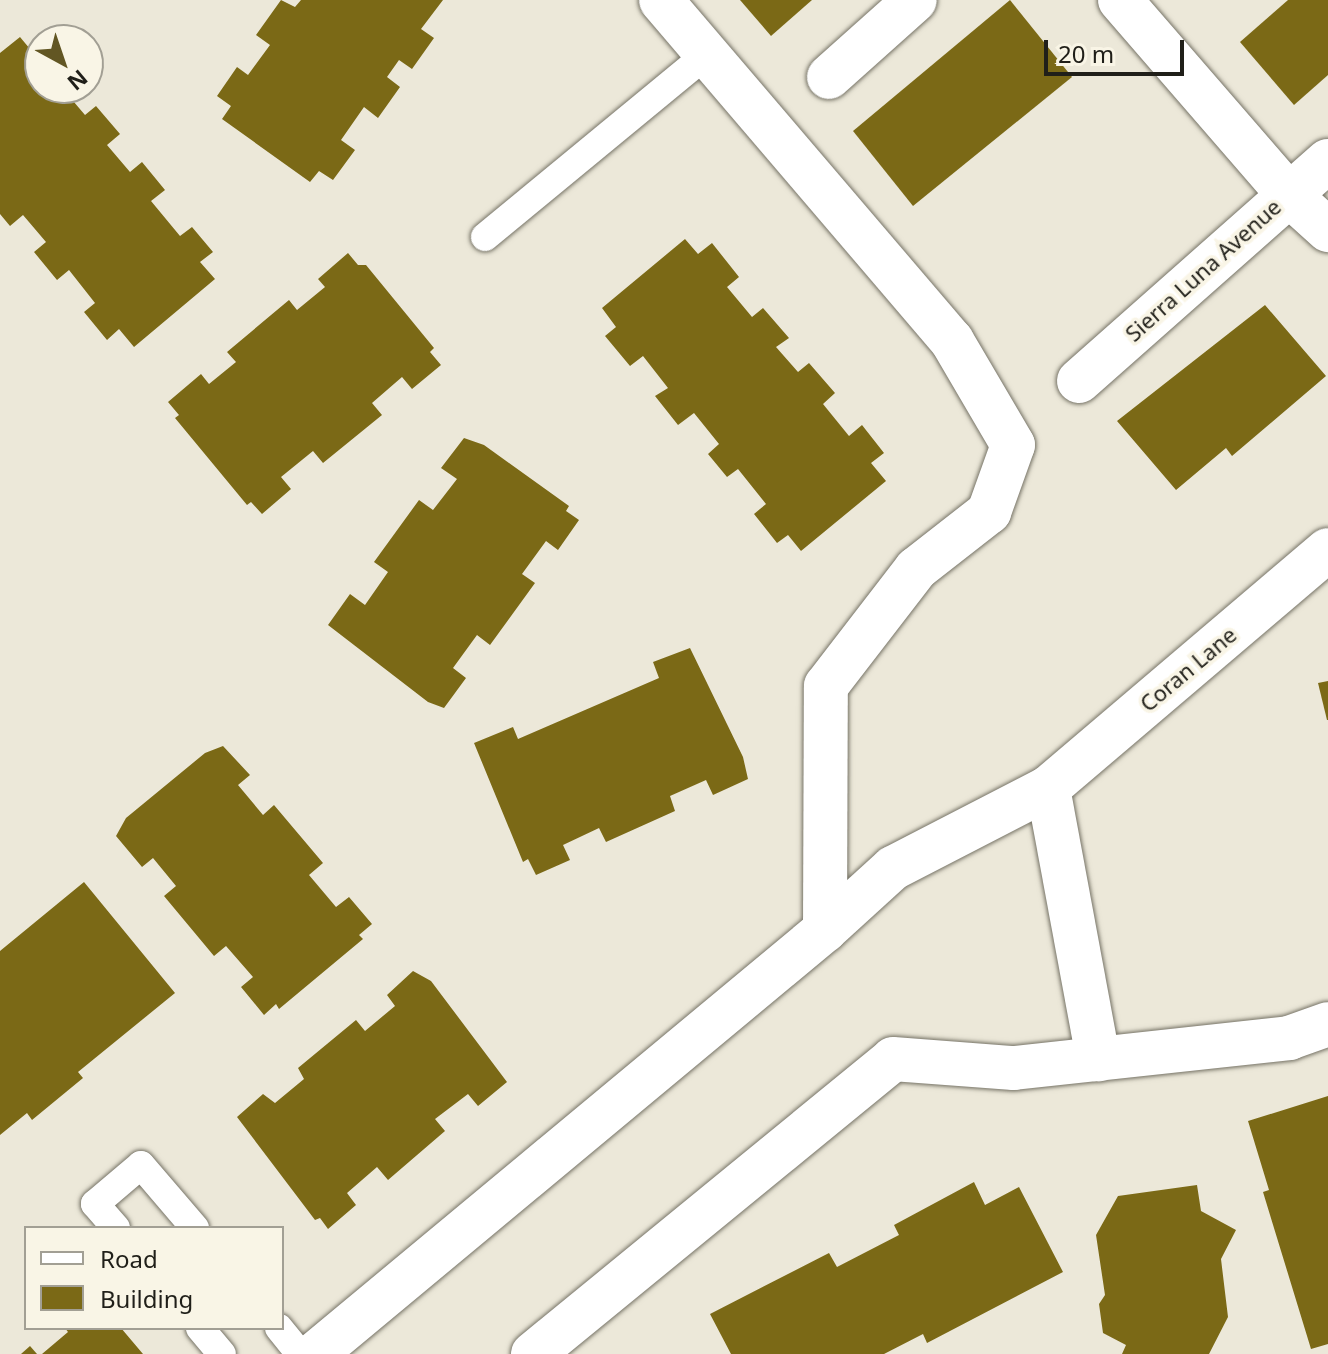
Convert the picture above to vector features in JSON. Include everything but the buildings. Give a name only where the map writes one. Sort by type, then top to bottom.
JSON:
[{"type":"street","points":[[661,0],[952,341],[1013,445],[989,512],[916,569],[826,686],[825,930]]},
{"type":"street","points":[[829,77],[915,0]]},
{"type":"street","points":[[1120,0],[1288,194],[1328,230]]},
{"type":"street","name":"Sierra Luna Avenue","points":[[1079,381],[1328,161]]},
{"type":"street","name":"Coran Lane","points":[[315,1354],[825,930],[893,868],[1048,788],[1328,550]]},
{"type":"street","points":[[1048,788],[1098,1059]]},
{"type":"street","points":[[533,1354],[893,1059],[1014,1068],[1289,1038],[1328,1024]]},
{"type":"lane","points":[[485,237],[707,54]]},
{"type":"lane","points":[[114,1226],[95,1204],[141,1165],[193,1226]]},
{"type":"lane","points":[[202,1330],[222,1354]]},
{"type":"lane","points":[[281,1330],[300,1354]]}]
